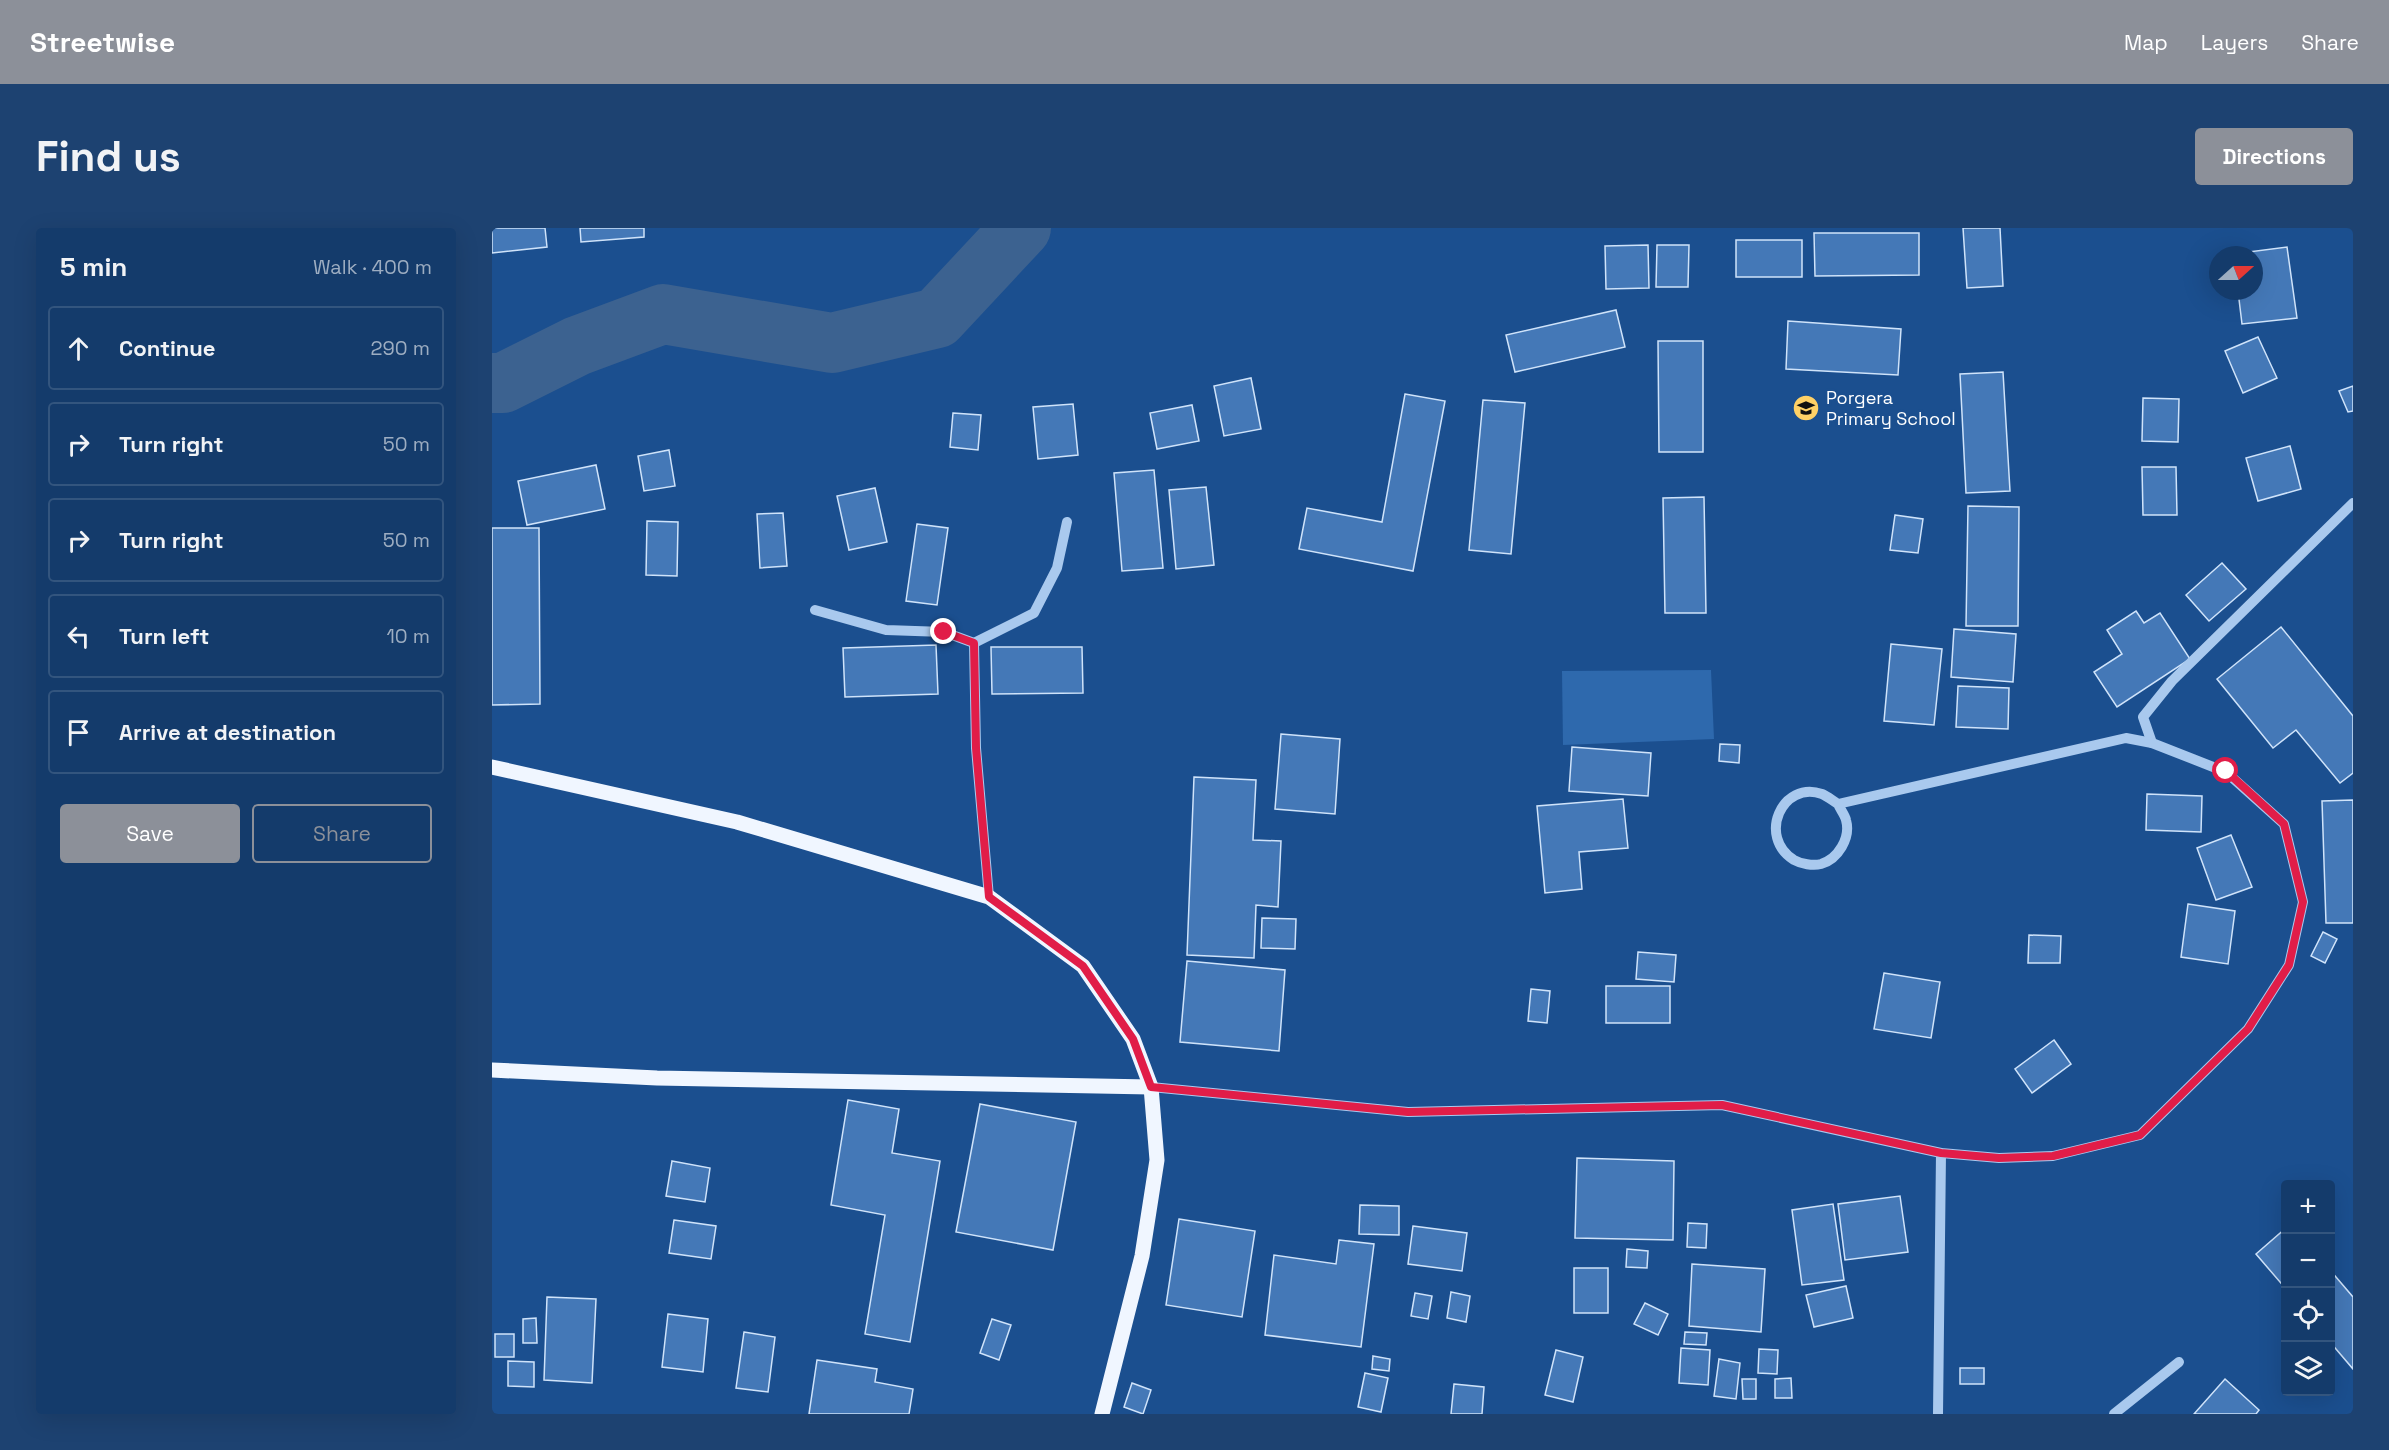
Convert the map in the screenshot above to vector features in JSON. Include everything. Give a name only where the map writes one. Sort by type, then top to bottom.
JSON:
[{"type":"main road","points":[[492,767],[737,822],[989,897],[1083,966],[1133,1039],[1151,1087],[1157,1160],[1142,1256],[1102,1414]]},
{"type":"main road","points":[[492,1070],[657,1078],[1151,1087]]},
{"type":"street","points":[[2152,743],[2143,717],[2172,681],[2353,503]]},
{"type":"street","points":[[815,609],[886,630],[944,632],[974,643],[1034,613],[1057,568],[1067,522]]},
{"type":"street","points":[[974,643],[976,748],[989,897]]},
{"type":"street","points":[[1151,1087],[1408,1112],[1722,1105],[1941,1153],[1999,1158],[2053,1156],[2140,1135],[2248,1029],[2289,965],[2303,902],[2284,824],[2226,771],[2152,743],[2126,738],[1838,804],[1821,793],[1802,793],[1786,801],[1776,818],[1775,837],[1784,854],[1800,864],[1820,864],[1836,855],[1846,839],[1847,820],[1838,804]]},
{"type":"street","points":[[1938,1414],[1941,1153]]},
{"type":"street","points":[[2114,1414],[2180,1362]]},
{"type":"shaded area","points":[[1711,670],[1714,739],[1563,745],[1562,671]]},
{"type":"building","points":[[492,228],[545,228],[547,247],[492,253]]},
{"type":"building","points":[[580,228],[644,228],[644,237],[581,242]]},
{"type":"building","points":[[1963,228],[2000,228],[2003,286],[1967,288]]},
{"type":"building","points":[[1814,233],[1919,233],[1919,275],[1815,276]]},
{"type":"building","points":[[1736,240],[1802,240],[1802,277],[1736,277]]},
{"type":"building","points":[[1648,245],[1649,288],[1606,289],[1605,246]]},
{"type":"building","points":[[1657,245],[1689,245],[1688,287],[1656,287]]},
{"type":"building","points":[[2287,247],[2297,318],[2242,324],[2239,300],[2263,300],[2263,250]]},
{"type":"building","points":[[1616,310],[1625,347],[1515,372],[1506,335]]},
{"type":"building","points":[[1788,321],[1901,329],[1898,375],[1786,369]]},
{"type":"building","points":[[2258,337],[2277,378],[2243,393],[2225,351]]},
{"type":"building","points":[[1658,341],[1703,341],[1703,452],[1659,452]]},
{"type":"building","points":[[2003,372],[2010,491],[1966,493],[1960,374]]},
{"type":"building","points":[[1251,378],[1261,429],[1224,436],[1214,386]]},
{"type":"building","points":[[2353,386],[2353,411],[2348,412],[2339,391]]},
{"type":"building","points":[[1405,394],[1445,401],[1413,571],[1299,549],[1307,508],[1382,522]]},
{"type":"building","points":[[2143,398],[2179,399],[2178,442],[2142,441]]},
{"type":"building","points":[[1483,400],[1525,403],[1511,554],[1469,550]]},
{"type":"building","points":[[1073,404],[1078,455],[1038,459],[1033,407]]},
{"type":"building","points":[[1192,405],[1199,441],[1157,449],[1150,413]]},
{"type":"building","points":[[953,413],[981,415],[978,450],[950,447]]},
{"type":"building","points":[[2290,446],[2301,489],[2258,501],[2246,458]]},
{"type":"building","points":[[669,450],[675,486],[644,491],[638,456]]},
{"type":"building","points":[[596,465],[605,509],[527,525],[518,481]]},
{"type":"building","points":[[2142,467],[2176,467],[2177,515],[2143,515]]},
{"type":"building","points":[[1154,470],[1163,568],[1122,571],[1114,473]]},
{"type":"building","points":[[1206,487],[1214,565],[1176,569],[1169,490]]},
{"type":"building","points":[[875,488],[887,542],[849,550],[837,496]]},
{"type":"building","points":[[1704,497],[1706,613],[1665,613],[1663,498]]},
{"type":"building","points":[[1968,506],[2019,507],[2018,626],[1966,626]]},
{"type":"building","points":[[783,513],[787,566],[760,568],[757,514]]},
{"type":"building","points":[[1895,515],[1923,519],[1918,553],[1890,550]]},
{"type":"building","points":[[647,521],[678,522],[677,576],[646,575]]},
{"type":"building","points":[[917,524],[948,528],[937,605],[906,601]]},
{"type":"building","points":[[492,528],[539,528],[540,704],[492,705]]},
{"type":"building","points":[[2222,563],[2246,589],[2209,621],[2186,595]]},
{"type":"building","points":[[2136,611],[2144,623],[2160,613],[2190,659],[2117,707],[2094,672],[2122,654],[2107,630]]},
{"type":"building","points":[[2281,627],[2353,716],[2353,773],[2340,783],[2296,730],[2273,748],[2217,679]]},
{"type":"building","points":[[1954,629],[2016,634],[2013,682],[1951,677]]},
{"type":"building","points":[[1891,644],[1942,649],[1934,725],[1884,721]]},
{"type":"building","points":[[936,645],[938,694],[845,697],[843,648]]},
{"type":"building","points":[[991,647],[1082,647],[1083,693],[992,694]]},
{"type":"building","points":[[1958,686],[2009,688],[2008,729],[1956,727]]},
{"type":"building","points":[[1281,734],[1340,739],[1335,814],[1275,809]]},
{"type":"building","points":[[1720,744],[1740,745],[1739,763],[1719,761]]},
{"type":"building","points":[[1572,747],[1651,753],[1648,796],[1569,791]]},
{"type":"building","points":[[1194,777],[1256,780],[1253,840],[1281,841],[1278,907],[1256,905],[1254,958],[1187,955]]},
{"type":"building","points":[[2147,794],[2202,796],[2201,832],[2146,830]]},
{"type":"building","points":[[1623,799],[1628,848],[1579,852],[1582,889],[1545,893],[1537,806]]},
{"type":"building","points":[[2353,800],[2353,923],[2326,923],[2322,801]]},
{"type":"building","points":[[2231,835],[2252,887],[2216,900],[2197,848]]},
{"type":"building","points":[[2188,904],[2235,911],[2228,964],[2181,957]]},
{"type":"building","points":[[1262,918],[1296,919],[1295,949],[1261,948]]},
{"type":"building","points":[[2323,932],[2337,939],[2325,963],[2311,956]]},
{"type":"building","points":[[2029,935],[2061,936],[2060,963],[2028,963]]},
{"type":"building","points":[[1638,952],[1676,955],[1674,982],[1636,979]]},
{"type":"building","points":[[1187,961],[1285,970],[1279,1051],[1180,1042]]},
{"type":"building","points":[[1884,973],[1940,982],[1931,1038],[1874,1029]]},
{"type":"building","points":[[1606,986],[1670,986],[1670,1023],[1606,1023]]},
{"type":"building","points":[[1531,989],[1550,991],[1547,1023],[1528,1021]]},
{"type":"building","points":[[2054,1040],[2071,1064],[2032,1093],[2015,1069]]},
{"type":"building","points":[[848,1100],[899,1109],[892,1153],[940,1161],[910,1342],[865,1334],[885,1215],[831,1205]]},
{"type":"building","points":[[980,1104],[1076,1122],[1053,1250],[956,1232]]},
{"type":"building","points":[[1577,1158],[1674,1161],[1673,1240],[1575,1238]]},
{"type":"building","points":[[672,1161],[710,1168],[705,1202],[666,1196]]},
{"type":"building","points":[[1900,1196],[1908,1252],[1845,1260],[1838,1204]]},
{"type":"building","points":[[1833,1204],[1844,1280],[1802,1285],[1792,1210]]},
{"type":"building","points":[[1360,1205],[1399,1206],[1399,1235],[1359,1234]]},
{"type":"building","points":[[1179,1219],[1255,1231],[1242,1317],[1166,1305]]},
{"type":"building","points":[[674,1220],[716,1226],[711,1259],[669,1253]]},
{"type":"building","points":[[1688,1223],[1707,1224],[1706,1248],[1687,1247]]},
{"type":"building","points":[[1413,1226],[1467,1233],[1462,1271],[1408,1264]]},
{"type":"building","points":[[2281,1232],[2281,1283],[2256,1254]]},
{"type":"building","points":[[1339,1240],[1374,1244],[1361,1347],[1265,1335],[1274,1255],[1336,1264]]},
{"type":"building","points":[[1627,1249],[1648,1251],[1647,1268],[1626,1267]]},
{"type":"building","points":[[1692,1264],[1765,1269],[1761,1332],[1689,1326]]},
{"type":"building","points":[[1574,1268],[1608,1268],[1608,1313],[1574,1313]]},
{"type":"building","points":[[2335,1276],[2353,1297],[2353,1369],[2335,1348]]},
{"type":"building","points":[[1846,1286],[1853,1318],[1814,1327],[1806,1295]]},
{"type":"building","points":[[1451,1292],[1470,1296],[1466,1322],[1447,1318]]},
{"type":"building","points":[[1415,1293],[1432,1296],[1428,1319],[1411,1316]]},
{"type":"building","points":[[547,1297],[596,1299],[592,1383],[544,1380]]},
{"type":"building","points":[[1645,1303],[1668,1314],[1658,1335],[1634,1324]]},
{"type":"building","points":[[668,1314],[708,1319],[703,1372],[662,1367]]},
{"type":"building","points":[[536,1318],[537,1343],[523,1343],[523,1319]]},
{"type":"building","points":[[992,1319],[1011,1325],[999,1360],[980,1353]]},
{"type":"building","points":[[744,1332],[775,1337],[768,1392],[736,1388]]},
{"type":"building","points":[[1685,1332],[1707,1333],[1706,1345],[1684,1344]]},
{"type":"building","points":[[495,1334],[514,1334],[514,1357],[495,1357]]},
{"type":"building","points":[[1681,1348],[1710,1350],[1708,1385],[1679,1383]]},
{"type":"building","points":[[1759,1349],[1778,1350],[1777,1374],[1758,1373]]},
{"type":"building","points":[[1556,1350],[1583,1357],[1573,1402],[1545,1395]]},
{"type":"building","points":[[1373,1356],[1390,1359],[1389,1371],[1372,1369]]},
{"type":"building","points":[[1719,1359],[1740,1363],[1736,1399],[1714,1396]]},
{"type":"building","points":[[817,1360],[877,1369],[875,1382],[913,1389],[909,1414],[809,1414]]},
{"type":"building","points":[[508,1361],[534,1362],[534,1387],[508,1386]]},
{"type":"building","points":[[1960,1368],[1984,1368],[1984,1384],[1960,1384]]},
{"type":"building","points":[[1365,1373],[1388,1378],[1381,1412],[1358,1407]]},
{"type":"building","points":[[1791,1378],[1792,1398],[1775,1398],[1775,1379]]},
{"type":"building","points":[[1742,1379],[1756,1379],[1756,1399],[1743,1399]]},
{"type":"building","points":[[2225,1379],[2259,1410],[2256,1414],[2194,1414]]},
{"type":"building","points":[[1132,1383],[1151,1390],[1143,1414],[1124,1407]]},
{"type":"building","points":[[1454,1384],[1484,1387],[1482,1414],[1451,1414]]},
{"type":"waterway","points":[[492,383],[503,383],[577,346],[663,314],[832,343],[937,318],[1021,228]]},
{"type":"place","name":"Porgera Primary School","points":[[1806,408]]},
{"type":"route","points":[[944,632],[974,643],[976,748],[989,897],[1083,966],[1133,1039],[1151,1087],[1408,1112],[1722,1105],[1941,1153],[1999,1158],[2053,1156],[2140,1135],[2248,1029],[2289,965],[2303,902],[2284,824],[2226,771]]}]
